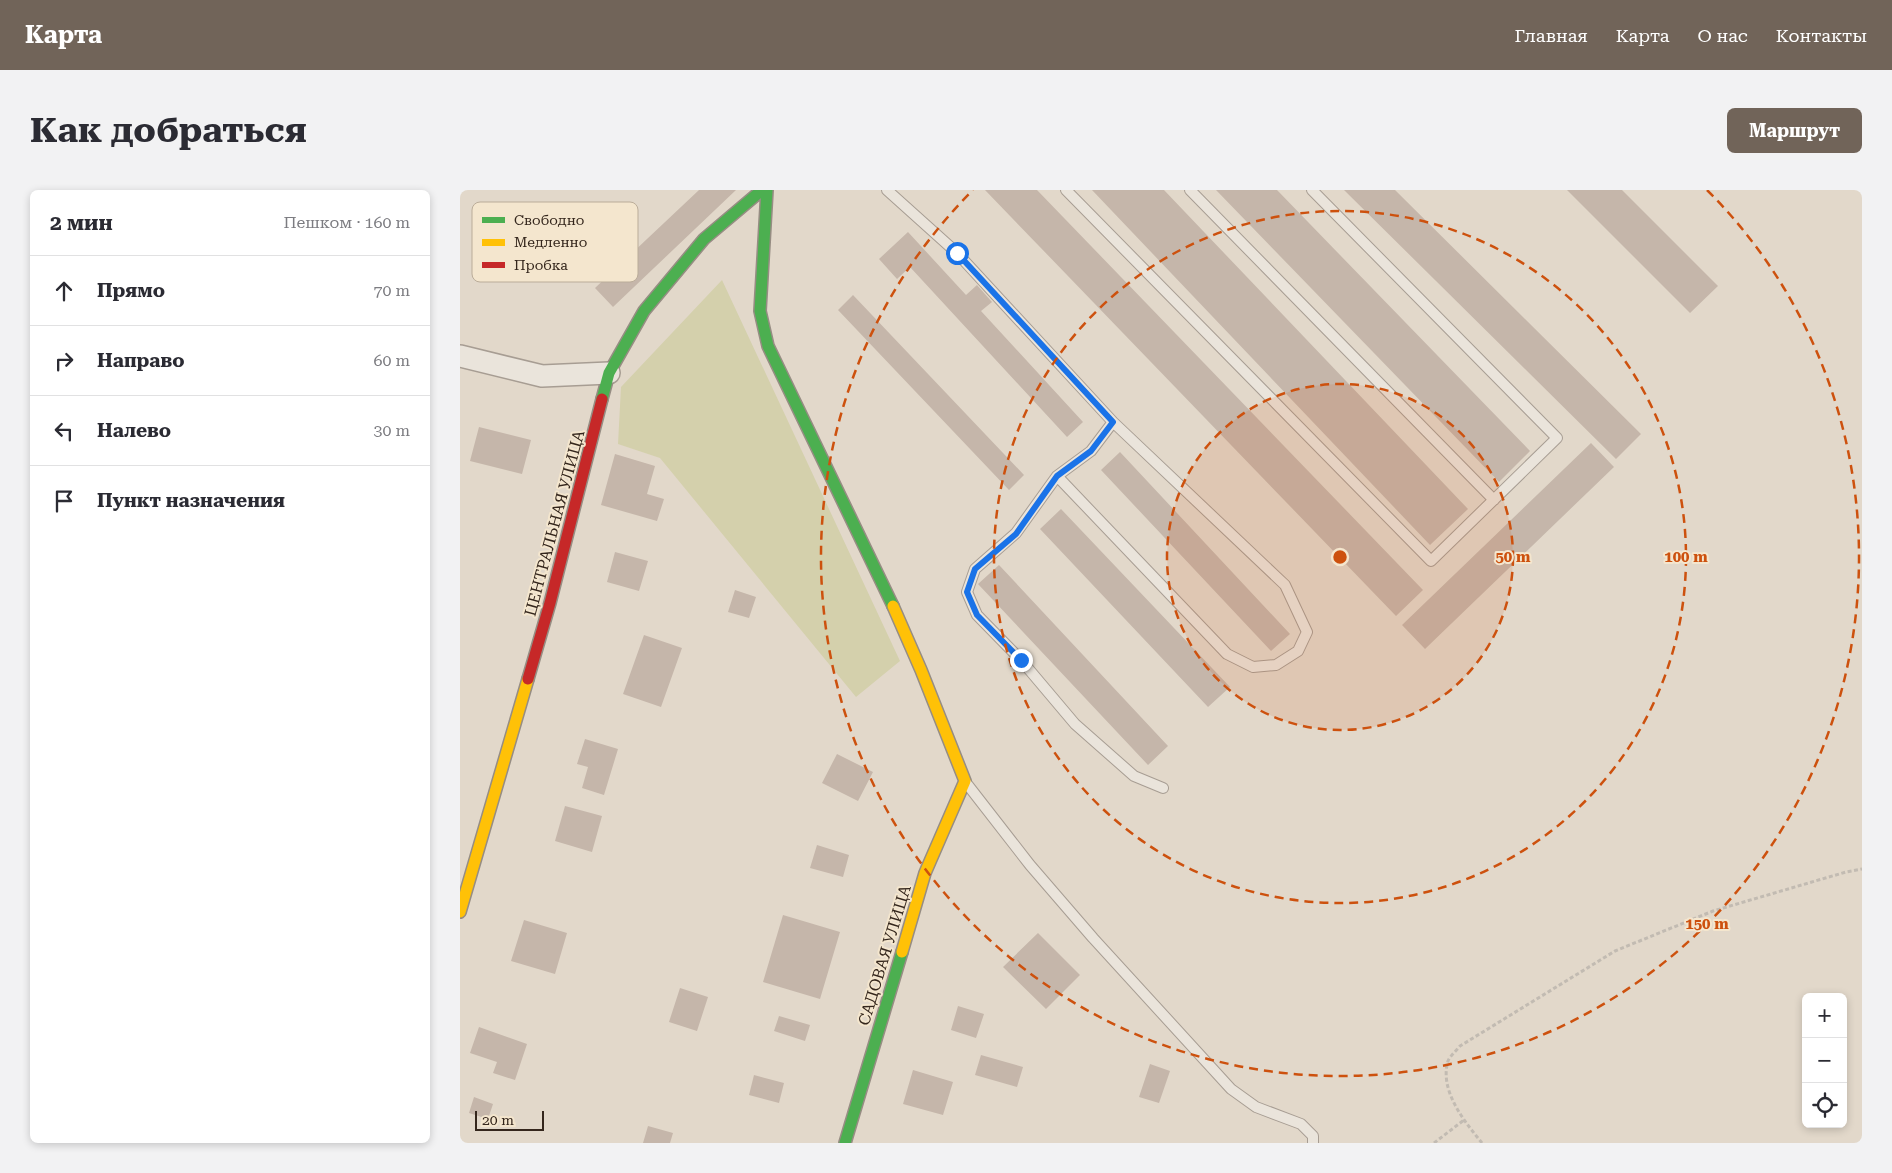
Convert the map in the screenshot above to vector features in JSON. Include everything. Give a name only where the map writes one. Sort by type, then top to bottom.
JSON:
[{"type":"street","name":"ЦЕНТРАЛЬНАЯ УЛИЦА","points":[[460,912],[550,603],[609,373],[644,311],[704,239],[762,190]]},
{"type":"street","points":[[767,190],[760,311],[768,346],[875,566],[942,718],[965,781]]},
{"type":"street","points":[[460,356],[542,376],[609,373]]},
{"type":"street","name":"САДОВАЯ УЛИЦА","points":[[845,1143],[925,873],[965,781]]},
{"type":"lane","points":[[887,190],[957,253],[1113,422],[1285,585],[1307,632],[1298,651],[1276,665],[1253,667],[1228,654],[1057,476]]},
{"type":"lane","points":[[1066,190],[1431,561],[1557,438],[1312,190]]},
{"type":"lane","points":[[1190,190],[1494,500]]},
{"type":"lane","points":[[1113,422],[1091,451],[1057,476],[1016,534],[975,569],[967,592],[977,615],[1021,660],[1075,724],[1134,776],[1163,788]]},
{"type":"lane","points":[[965,781],[1030,865],[1093,938],[1231,1089],[1256,1107],[1301,1124],[1313,1136],[1313,1143]]},
{"type":"path","points":[[1482,1143],[1464,1120],[1452,1097],[1446,1078],[1448,1060],[1460,1046],[1614,951],[1714,910],[1846,872],[1862,870]]},
{"type":"path","points":[[1434,1143],[1464,1120]]},
{"type":"shaded area","points":[[722,280],[900,661],[856,697],[660,458],[618,444],[621,387]]},
{"type":"building","points":[[699,190],[736,190],[613,307],[595,288],[601,282],[638,282],[638,247]]},
{"type":"building","points":[[985,190],[1037,190],[1423,590],[1396,616]]},
{"type":"building","points":[[1092,190],[1164,190],[1468,509],[1430,545]]},
{"type":"building","points":[[1216,190],[1277,190],[1530,451],[1499,482]]},
{"type":"building","points":[[1344,190],[1395,190],[1641,434],[1616,459]]},
{"type":"building","points":[[1567,190],[1622,190],[1718,286],[1690,313]]},
{"type":"building","points":[[908,232],[966,295],[977,285],[992,302],[981,311],[1083,422],[1067,437],[910,267],[897,279],[879,259]]},
{"type":"building","points":[[853,295],[1024,475],[1009,490],[838,310]]},
{"type":"building","points":[[479,427],[531,440],[522,474],[470,461]]},
{"type":"building","points":[[1591,443],[1614,467],[1425,649],[1402,625]]},
{"type":"building","points":[[1120,452],[1290,634],[1271,651],[1101,470]]},
{"type":"building","points":[[615,454],[655,466],[647,494],[664,499],[657,521],[601,505]]},
{"type":"building","points":[[1061,509],[1230,687],[1208,707],[1040,529]]},
{"type":"building","points":[[615,552],[648,561],[639,591],[607,582]]},
{"type":"building","points":[[999,565],[1168,746],[1148,765],[978,584]]},
{"type":"building","points":[[735,590],[756,597],[749,618],[728,612]]},
{"type":"building","points":[[644,635],[682,648],[661,707],[623,694]]},
{"type":"building","points":[[585,739],[618,749],[604,795],[582,788],[588,767],[577,764]]},
{"type":"building","points":[[837,754],[873,772],[858,801],[822,783]]},
{"type":"building","points":[[565,806],[602,816],[592,852],[555,841]]},
{"type":"building","points":[[817,845],[849,855],[843,877],[810,868]]},
{"type":"building","points":[[783,915],[840,932],[820,999],[763,982]]},
{"type":"building","points":[[524,920],[567,933],[555,974],[511,961]]},
{"type":"building","points":[[1038,933],[1080,975],[1046,1009],[1003,967]]},
{"type":"building","points":[[680,988],[708,997],[697,1031],[669,1022]]},
{"type":"building","points":[[958,1006],[984,1014],[976,1038],[951,1030]]},
{"type":"building","points":[[779,1016],[810,1025],[805,1041],[774,1031]]},
{"type":"building","points":[[479,1027],[527,1044],[515,1080],[493,1073],[497,1062],[470,1053]]},
{"type":"building","points":[[981,1055],[1023,1067],[1017,1087],[975,1075]]},
{"type":"building","points":[[1150,1064],[1170,1071],[1159,1103],[1139,1097]]},
{"type":"building","points":[[913,1070],[953,1082],[943,1115],[903,1104]]},
{"type":"building","points":[[754,1075],[784,1083],[779,1103],[749,1095]]},
{"type":"building","points":[[474,1097],[493,1104],[488,1119],[469,1113]]},
{"type":"building","points":[[648,1126],[673,1133],[670,1143],[643,1143]]},
{"type":"traffic: fast","points":[[602,399],[609,373],[644,311],[704,239],[762,190]]},
{"type":"traffic: fast","points":[[767,190],[760,311],[768,346],[893,606]]},
{"type":"traffic: fast","points":[[845,1143],[902,952]]},
{"type":"traffic: slow","points":[[893,606],[921,670],[965,781],[925,873],[902,952]]},
{"type":"traffic: slow","points":[[460,912],[528,679]]},
{"type":"traffic: jam","points":[[528,679],[550,603],[602,399]]},
{"type":"route","points":[[957,253],[1113,422],[1091,451],[1057,476],[1016,534],[975,569],[967,592],[977,615],[1021,660]]}]
